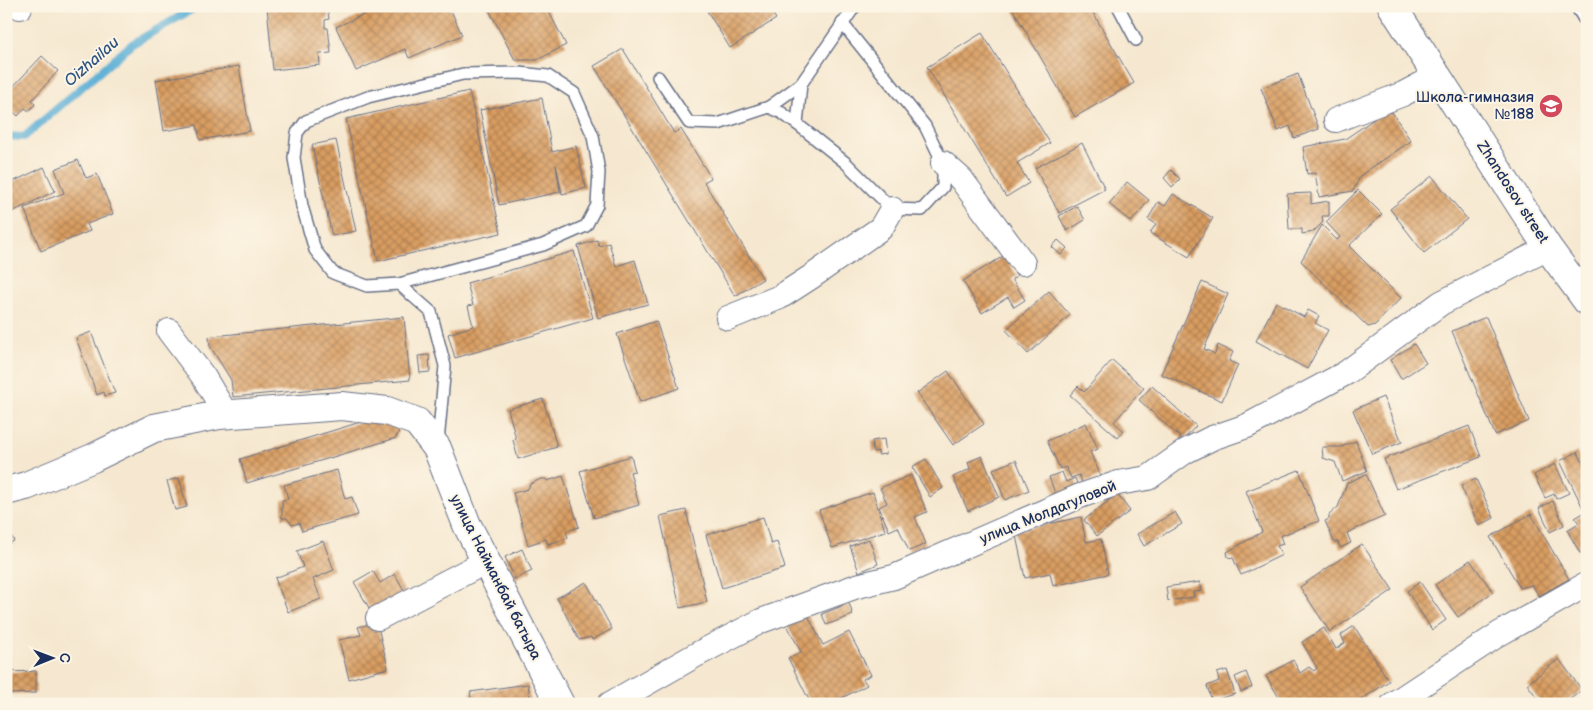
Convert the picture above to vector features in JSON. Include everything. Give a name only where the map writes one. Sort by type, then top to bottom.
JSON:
[{"type":"street","name":"Zhandosov street","points":[[1392,6],[1548,248],[1587,301]]},
{"type":"street","points":[[1336,120],[1404,94],[1437,76]]},
{"type":"street","points":[[943,163],[961,179],[1023,263]]},
{"type":"street","points":[[728,318],[780,297],[811,277],[881,228],[892,209]]},
{"type":"street","name":"улица Молдагуловой","points":[[610,704],[760,621],[857,586],[894,577],[1080,496],[1118,483],[1148,478],[1186,451],[1212,438],[1247,426],[1346,373],[1441,302],[1548,248]]},
{"type":"street","points":[[169,332],[203,376],[226,414]]},
{"type":"street","name":"улица Найманбай батыра","points":[[6,491],[26,486],[93,458],[154,428],[226,414],[342,406],[386,411],[417,422],[437,448],[467,525],[560,704]]},
{"type":"street","points":[[378,618],[486,561]]},
{"type":"street","points":[[1393,704],[1499,634],[1587,584]]},
{"type":"lane","points":[[658,77],[689,123],[718,124],[769,107],[801,84],[854,6]]},
{"type":"lane","points":[[1118,6],[1136,40]]},
{"type":"lane","points":[[1576,6],[1587,24]]},
{"type":"lane","points":[[769,107],[782,113],[846,163],[892,209],[922,210],[943,187],[943,163],[925,126],[842,23]]},
{"type":"lane","points":[[399,284],[543,245],[586,226],[597,206],[599,172],[593,136],[574,94],[548,76],[519,73],[463,74],[368,97],[306,121],[297,133],[294,158],[302,206],[315,250],[333,273],[367,286],[399,284],[431,312],[445,366],[437,448]]},
{"type":"lane","points":[[797,124],[801,84]]},
{"type":"building","points":[[267,6],[327,6],[329,19],[325,20],[325,28],[328,28],[331,53],[319,54],[320,65],[273,70]]},
{"type":"building","points":[[382,6],[449,6],[462,35],[409,58],[405,49],[356,71],[336,27]]},
{"type":"building","points":[[487,6],[546,6],[566,45],[537,60],[515,60]]},
{"type":"building","points":[[704,6],[768,6],[776,19],[730,48]]},
{"type":"building","points":[[1011,6],[1089,6],[1134,83],[1075,117]]},
{"type":"building","points":[[982,33],[1050,143],[1017,163],[1029,183],[1006,197],[927,67]]},
{"type":"building","points":[[623,49],[674,133],[681,129],[711,178],[704,182],[763,279],[735,296],[594,66]]},
{"type":"building","points":[[42,56],[58,71],[32,100],[35,104],[29,111],[25,108],[18,116],[6,105],[6,94]]},
{"type":"building","points":[[239,66],[250,131],[200,140],[197,125],[164,131],[156,80]]},
{"type":"building","points":[[1298,74],[1319,129],[1294,138],[1290,126],[1278,131],[1261,88]]},
{"type":"building","points":[[469,91],[501,233],[378,261],[346,119]]},
{"type":"building","points":[[542,98],[552,152],[576,146],[586,188],[562,194],[556,165],[560,192],[499,205],[480,110]]},
{"type":"building","points":[[1392,112],[1411,141],[1361,175],[1353,191],[1319,197],[1315,173],[1307,174],[1303,147],[1345,139],[1380,115]]},
{"type":"building","points":[[336,140],[356,231],[332,236],[312,145]]},
{"type":"building","points":[[1082,143],[1105,189],[1059,213],[1035,168]]},
{"type":"building","points":[[78,160],[86,178],[97,174],[113,214],[87,224],[90,231],[41,251],[24,208],[64,193],[55,169]]},
{"type":"building","points":[[44,167],[55,191],[12,212],[10,200],[6,202],[6,185]]},
{"type":"building","points":[[1171,170],[1180,179],[1172,187],[1164,178]]},
{"type":"building","points":[[1432,176],[1467,219],[1424,253],[1390,209]]},
{"type":"building","points":[[1127,182],[1149,200],[1131,222],[1109,204]]},
{"type":"building","points":[[1358,190],[1382,214],[1349,246],[1401,298],[1375,325],[1368,327],[1301,261],[1322,225],[1337,240],[1340,237],[1326,222]]},
{"type":"building","points":[[1311,193],[1311,204],[1329,201],[1329,216],[1322,216],[1323,222],[1313,232],[1302,234],[1302,229],[1289,229],[1287,194]]},
{"type":"building","points":[[1173,194],[1213,218],[1189,257],[1150,233],[1156,224],[1148,219],[1158,202],[1165,206]]},
{"type":"building","points":[[1077,206],[1085,220],[1067,231],[1059,216]]},
{"type":"building","points":[[597,240],[599,246],[609,243],[616,266],[635,260],[648,304],[598,318],[578,246]]},
{"type":"building","points":[[1058,240],[1067,248],[1061,255],[1052,247]]},
{"type":"building","points":[[574,251],[593,318],[455,358],[448,334],[473,326],[468,306],[473,305],[467,283]]},
{"type":"building","points":[[1005,255],[1017,276],[1012,279],[1025,300],[1014,307],[1008,297],[982,313],[963,281]]},
{"type":"building","points":[[1202,282],[1228,294],[1204,349],[1215,354],[1218,345],[1233,352],[1229,361],[1238,365],[1222,401],[1161,374]]},
{"type":"building","points":[[1049,291],[1070,315],[1028,354],[1006,330]]},
{"type":"building","points":[[1276,302],[1304,317],[1308,310],[1319,316],[1315,323],[1328,330],[1307,369],[1256,341]]},
{"type":"building","points":[[404,317],[410,380],[233,397],[231,380],[210,346],[209,337],[213,336]]},
{"type":"building","points":[[1486,317],[1529,421],[1495,435],[1452,331]]},
{"type":"building","points":[[656,321],[679,388],[640,402],[617,334]]},
{"type":"building","points":[[91,332],[115,393],[105,396],[104,392],[97,395],[76,338]]},
{"type":"building","points":[[1414,344],[1426,363],[1401,379],[1390,360]]},
{"type":"building","points":[[429,355],[430,372],[420,373],[418,356]]},
{"type":"building","points":[[1112,360],[1144,388],[1114,422],[1124,431],[1118,438],[1070,395],[1078,386],[1084,392]]},
{"type":"building","points":[[948,371],[984,424],[953,445],[917,393]]},
{"type":"building","points":[[1152,386],[1196,426],[1183,440],[1139,400]]},
{"type":"building","points":[[1383,397],[1402,442],[1372,454],[1353,410]]},
{"type":"building","points":[[543,399],[557,447],[518,459],[513,440],[516,439],[508,409]]},
{"type":"building","points":[[364,421],[394,423],[399,431],[396,438],[247,483],[240,459]]},
{"type":"building","points":[[1086,423],[1098,449],[1090,452],[1101,476],[1083,484],[1079,475],[1071,478],[1066,467],[1060,469],[1047,441]]},
{"type":"building","points":[[1469,426],[1481,457],[1396,489],[1384,459]]},
{"type":"building","points":[[884,439],[886,454],[878,455],[878,451],[873,452],[872,441]]},
{"type":"building","points":[[1356,441],[1367,471],[1342,481],[1335,462],[1323,458],[1322,447],[1341,447]]},
{"type":"building","points":[[1577,452],[1587,469],[1587,506],[1583,508],[1560,461]]},
{"type":"building","points":[[631,456],[635,471],[630,472],[639,505],[594,518],[580,471]]},
{"type":"building","points":[[982,456],[999,497],[968,511],[953,477],[970,469],[968,462]]},
{"type":"building","points":[[926,459],[943,488],[930,497],[912,467]]},
{"type":"building","points":[[1016,460],[1029,490],[1005,500],[993,469]]},
{"type":"building","points":[[1555,464],[1569,493],[1556,499],[1554,494],[1545,498],[1534,475]]},
{"type":"building","points":[[337,470],[345,499],[352,497],[358,515],[302,531],[299,523],[292,525],[287,518],[282,518],[282,500],[288,499],[284,485]]},
{"type":"building","points":[[1299,470],[1319,521],[1280,536],[1283,544],[1277,546],[1282,555],[1241,575],[1233,558],[1228,557],[1227,552],[1262,532],[1246,491]]},
{"type":"building","points":[[1062,472],[1066,482],[1075,478],[1079,489],[1057,498],[1049,477]]},
{"type":"building","points":[[1366,474],[1385,516],[1347,533],[1351,543],[1340,548],[1338,542],[1334,542],[1325,521],[1329,519],[1329,515],[1338,507],[1347,483]]},
{"type":"building","points":[[911,475],[927,512],[915,517],[926,544],[909,551],[898,527],[889,531],[879,507],[887,503],[880,488]]},
{"type":"building","points":[[563,476],[579,527],[566,531],[568,538],[548,544],[546,539],[528,545],[513,493],[528,489],[530,484],[541,479],[546,479],[547,481]]},
{"type":"building","points":[[179,478],[187,507],[175,510],[167,481]]},
{"type":"building","points":[[1476,479],[1494,518],[1479,526],[1461,486]]},
{"type":"building","points":[[873,492],[885,531],[832,548],[819,510]]},
{"type":"building","points":[[1117,494],[1130,511],[1097,536],[1084,520]]},
{"type":"building","points":[[1553,501],[1564,525],[1550,532],[1539,508]]},
{"type":"building","points":[[686,510],[707,602],[680,608],[660,516]]},
{"type":"building","points":[[1587,511],[1587,553],[1580,553],[1567,530],[1579,523],[1575,518]]},
{"type":"building","points":[[1175,512],[1182,524],[1144,546],[1137,534]]},
{"type":"building","points":[[1531,514],[1569,579],[1539,596],[1532,585],[1520,588],[1490,537]]},
{"type":"building","points":[[763,517],[771,544],[777,542],[785,568],[722,588],[706,535]]},
{"type":"building","points":[[1081,517],[1086,542],[1101,539],[1108,574],[1053,586],[1050,573],[1025,578],[1015,531]]},
{"type":"building","points":[[6,526],[14,541],[6,545]]},
{"type":"building","points":[[869,539],[878,564],[859,572],[850,546]]},
{"type":"building","points":[[323,541],[334,570],[313,579],[321,599],[288,612],[275,578],[303,567],[297,551]]},
{"type":"building","points":[[1362,544],[1393,590],[1330,632],[1300,587]]},
{"type":"building","points":[[522,549],[532,571],[515,579],[505,557]]},
{"type":"building","points":[[1470,560],[1493,592],[1458,617],[1435,585]]},
{"type":"building","points":[[373,571],[380,583],[395,574],[406,594],[372,613],[354,582]]},
{"type":"building","points":[[586,582],[612,629],[592,640],[591,637],[579,640],[557,598]]},
{"type":"building","points":[[1200,582],[1202,591],[1193,592],[1194,597],[1168,601],[1166,587]]},
{"type":"building","points":[[1420,582],[1446,620],[1432,630],[1407,591]]},
{"type":"building","points":[[849,603],[853,615],[826,625],[822,614]]},
{"type":"building","points":[[807,614],[823,645],[849,632],[871,675],[863,679],[867,685],[830,704],[811,704],[788,658],[801,652],[787,625]]},
{"type":"building","points":[[370,624],[371,629],[378,627],[388,668],[349,679],[339,640],[361,635],[358,627]]},
{"type":"building","points":[[1354,626],[1389,681],[1355,704],[1283,704],[1266,676],[1293,660],[1300,673],[1309,667],[1314,671],[1317,668],[1302,642],[1324,628],[1336,649],[1345,643],[1341,635]]},
{"type":"building","points":[[1559,659],[1582,690],[1564,704],[1542,704],[1527,684]]},
{"type":"building","points":[[1227,670],[1235,694],[1212,701],[1207,686],[1219,681],[1217,673]]},
{"type":"building","points":[[36,671],[36,693],[6,694],[6,672]]},
{"type":"building","points":[[1246,672],[1252,687],[1241,692],[1235,677]]},
{"type":"building","points":[[528,684],[531,704],[472,704],[470,692]]},
{"type":"waterway","name":"Oizhailau","points":[[6,136],[24,137],[132,44],[198,6]]},
{"type":"place","name":"Школа-гимназия №188","points":[[1551,106]]}]
